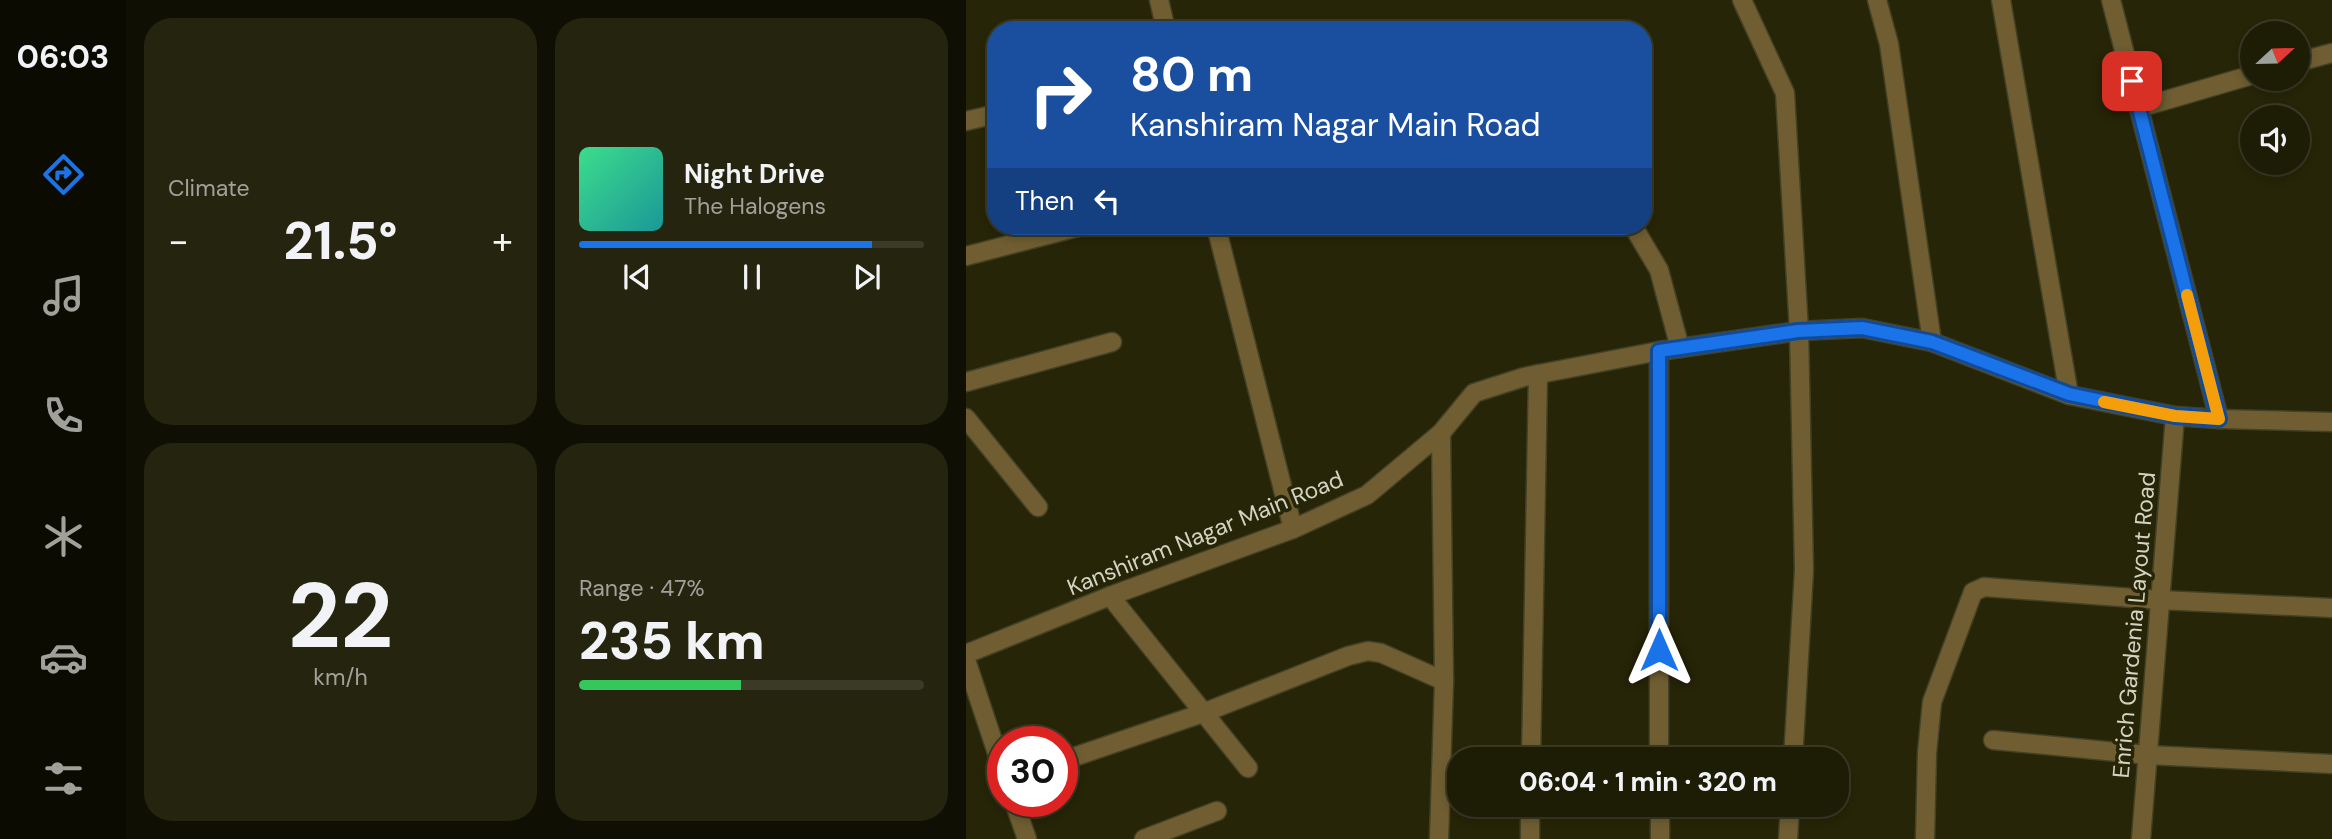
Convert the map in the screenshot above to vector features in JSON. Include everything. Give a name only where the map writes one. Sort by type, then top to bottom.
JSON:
[{"type":"street","points":[[1159,0],[1164,21]]},
{"type":"street","points":[[1742,0],[1785,93],[1798,331],[1804,570],[1794,747]]},
{"type":"street","points":[[1877,0],[1889,44],[1932,342]]},
{"type":"street","points":[[2001,0],[2069,394]]},
{"type":"street","points":[[2111,0],[2219,419]]},
{"type":"street","points":[[2310,59],[2332,53]]},
{"type":"street","points":[[2139,108],[2240,79]]},
{"type":"street","points":[[966,121],[987,116]]},
{"type":"street","points":[[966,256],[1047,235]]},
{"type":"street","points":[[1218,235],[1293,528]]},
{"type":"street","points":[[1638,235],[1659,270],[1679,348]]},
{"type":"street","name":"Kanshiram Nagar Main Road","points":[[966,654],[1110,596],[1293,528],[1367,495],[1441,433],[1474,393],[1538,374],[1659,351],[1798,331],[1862,328],[1932,342],[2069,394],[2175,416],[2332,422]]},
{"type":"street","points":[[966,382],[1112,342]]},
{"type":"street","points":[[1659,351],[1660,747]]},
{"type":"street","points":[[1531,747],[1538,374]]},
{"type":"street","name":"Enrich Gardenia Layout Road","points":[[2141,839],[2175,416]]},
{"type":"street","points":[[966,418],[1038,507]]},
{"type":"street","points":[[1439,839],[1444,681],[1441,433]]},
{"type":"street","points":[[1925,839],[1927,753],[1932,702],[1973,592],[1984,587],[2160,600],[2332,608]]},
{"type":"street","points":[[1110,596],[1248,768]]},
{"type":"street","points":[[1078,756],[1203,713],[1348,656],[1368,651],[1381,653],[1444,681]]},
{"type":"street","points":[[966,660],[988,726]]},
{"type":"street","points":[[1993,740],[2148,755],[2332,764]]},
{"type":"street","points":[[1144,839],[1217,811]]},
{"type":"street","points":[[1019,817],[1027,839]]},
{"type":"street","points":[[1530,817],[1530,839]]},
{"type":"street","points":[[1660,817],[1660,839]]},
{"type":"street","points":[[1788,839],[1789,817]]},
{"type":"slow traffic","points":[[2104,402],[2175,416],[2219,419],[2187,295]]},
{"type":"route","points":[[1659,650],[1659,351],[1798,331],[1862,328],[1932,342],[2069,394],[2175,416],[2219,419],[2132,81]]}]
